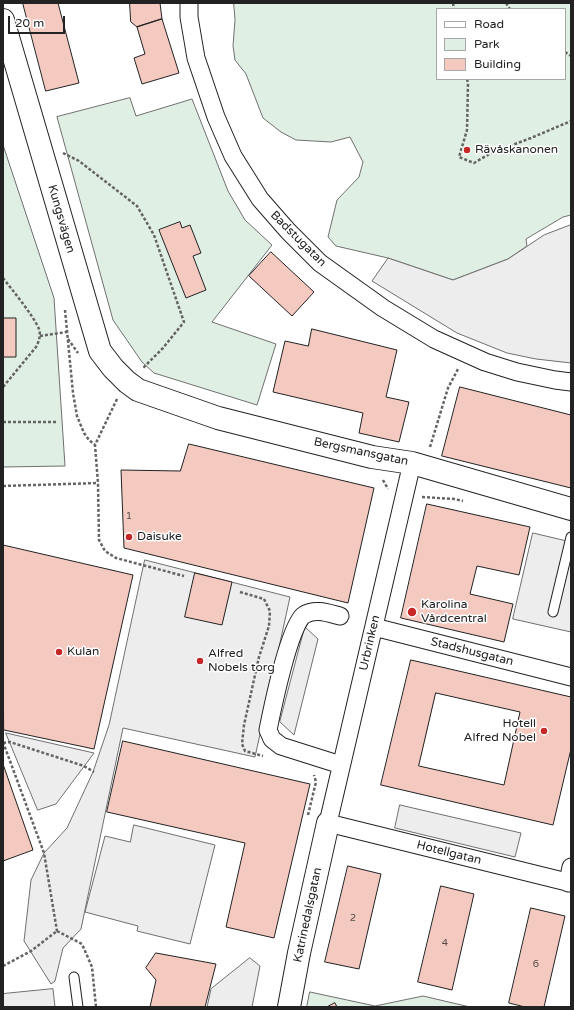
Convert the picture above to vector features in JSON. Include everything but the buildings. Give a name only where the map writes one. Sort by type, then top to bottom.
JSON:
[{"type":"street","name":"Badstugatan","points":[[189,3],[189,17],[196,58],[216,117],[233,156],[260,200],[320,263],[383,308],[434,339],[485,362],[517,372],[571,382]]},
{"type":"street","name":"Kungsvägen","points":[[3,20],[100,351],[112,368],[127,382],[138,390],[152,396]]},
{"type":"street","name":"Bergsmansgatan","points":[[152,396],[218,418],[372,457],[418,465],[571,509]]},
{"type":"street","name":"Urbrinken","points":[[317,822],[341,764],[374,627],[418,465]]},
{"type":"street","points":[[340,616],[322,611],[309,613],[302,616],[298,622],[282,667],[268,730],[272,739],[281,746],[341,764]]},
{"type":"street","name":"Stadshusgatan","points":[[374,627],[571,677]]},
{"type":"street","name":"Hotellgatan","points":[[317,822],[570,878]]},
{"type":"street","name":"Katrinedalsgatan","points":[[289,1007],[299,953],[317,822]]},
{"type":"lane","points":[[553,612],[571,537]]},
{"type":"lane","points":[[74,977],[78,1007]]},
{"type":"path","points":[[467,80],[467,130],[459,157],[474,163],[491,153],[571,121]]},
{"type":"path","points":[[39,142],[79,161],[137,206],[154,236],[184,322],[164,348],[127,382]]},
{"type":"path","points":[[3,278],[39,329],[40,336],[36,347],[3,387]]},
{"type":"path","points":[[40,336],[67,332]]},
{"type":"path","points":[[68,339],[73,393],[77,416],[84,433],[95,445]]},
{"type":"path","points":[[418,465],[448,388],[458,370]]},
{"type":"path","points":[[115,402],[95,445],[98,483],[99,540],[105,551],[116,558],[184,576]]},
{"type":"path","points":[[3,422],[56,422]]},
{"type":"path","points":[[3,486],[98,483]]},
{"type":"path","points":[[240,592],[264,599],[270,611],[269,626],[259,657],[244,725],[242,744],[246,751],[265,757]]},
{"type":"path","points":[[56,931],[44,853],[3,742],[10,742],[84,766],[94,772]]},
{"type":"path","points":[[312,772],[316,782],[317,822]]},
{"type":"path","points":[[3,966],[30,951],[56,931]]},
{"type":"path","points":[[56,931],[82,944],[92,968],[96,1007]]},
{"type":"green space","points":[[234,3],[571,3],[571,215],[563,217],[526,239],[527,246],[508,259],[453,280],[388,258],[336,246],[328,237],[337,200],[359,177],[363,162],[350,137],[331,142],[296,140],[281,132],[263,118],[246,74],[235,60],[233,46],[235,20]]},
{"type":"green space","points":[[130,98],[136,116],[192,99],[228,191],[245,220],[272,245],[212,322],[276,344],[257,405],[154,373],[142,362],[113,320],[57,117]]},
{"type":"green space","points":[[3,145],[54,298],[65,466],[3,467]]},
{"type":"green space","points":[[310,992],[375,1006],[423,996],[470,1007],[307,1007]]},
{"type":"shaded area","points":[[571,225],[571,363],[536,359],[507,353],[457,333],[372,281],[388,258],[453,280],[508,259],[544,235]]},
{"type":"shaded area","points":[[533,533],[571,542],[571,632],[513,619]]},
{"type":"shaded area","name":"Alfred Nobels torg","points":[[145,560],[290,597],[255,757],[123,728],[81,929],[63,948],[55,981],[51,984],[24,941],[31,880],[44,853],[67,828],[93,772],[109,725]]},
{"type":"shaded area","points":[[305,627],[318,639],[294,735],[280,722]]},
{"type":"shaded area","points":[[6,733],[94,753],[56,804],[38,810]]},
{"type":"shaded area","points":[[400,805],[521,833],[515,857],[395,828]]},
{"type":"shaded area","points":[[134,825],[215,845],[190,944],[137,931],[138,926],[85,912],[105,836],[130,842]]},
{"type":"shaded area","points":[[250,958],[260,966],[252,1007],[207,1007],[211,989]]},
{"type":"shaded area","points":[[53,989],[55,1007],[3,1007],[3,994]]},
{"type":"place","name":"Rävåskanonen","points":[[467,150]]},
{"type":"place","name":"Daisuke","points":[[129,537]]},
{"type":"place","name":"Karolina Vårdcentral","points":[[412,612]]},
{"type":"place","name":"Kulan","points":[[59,652]]},
{"type":"place","name":"Alfred Nobels torg","points":[[200,661]]},
{"type":"place","name":"Hotell Alfred Nobel","points":[[544,731]]}]
